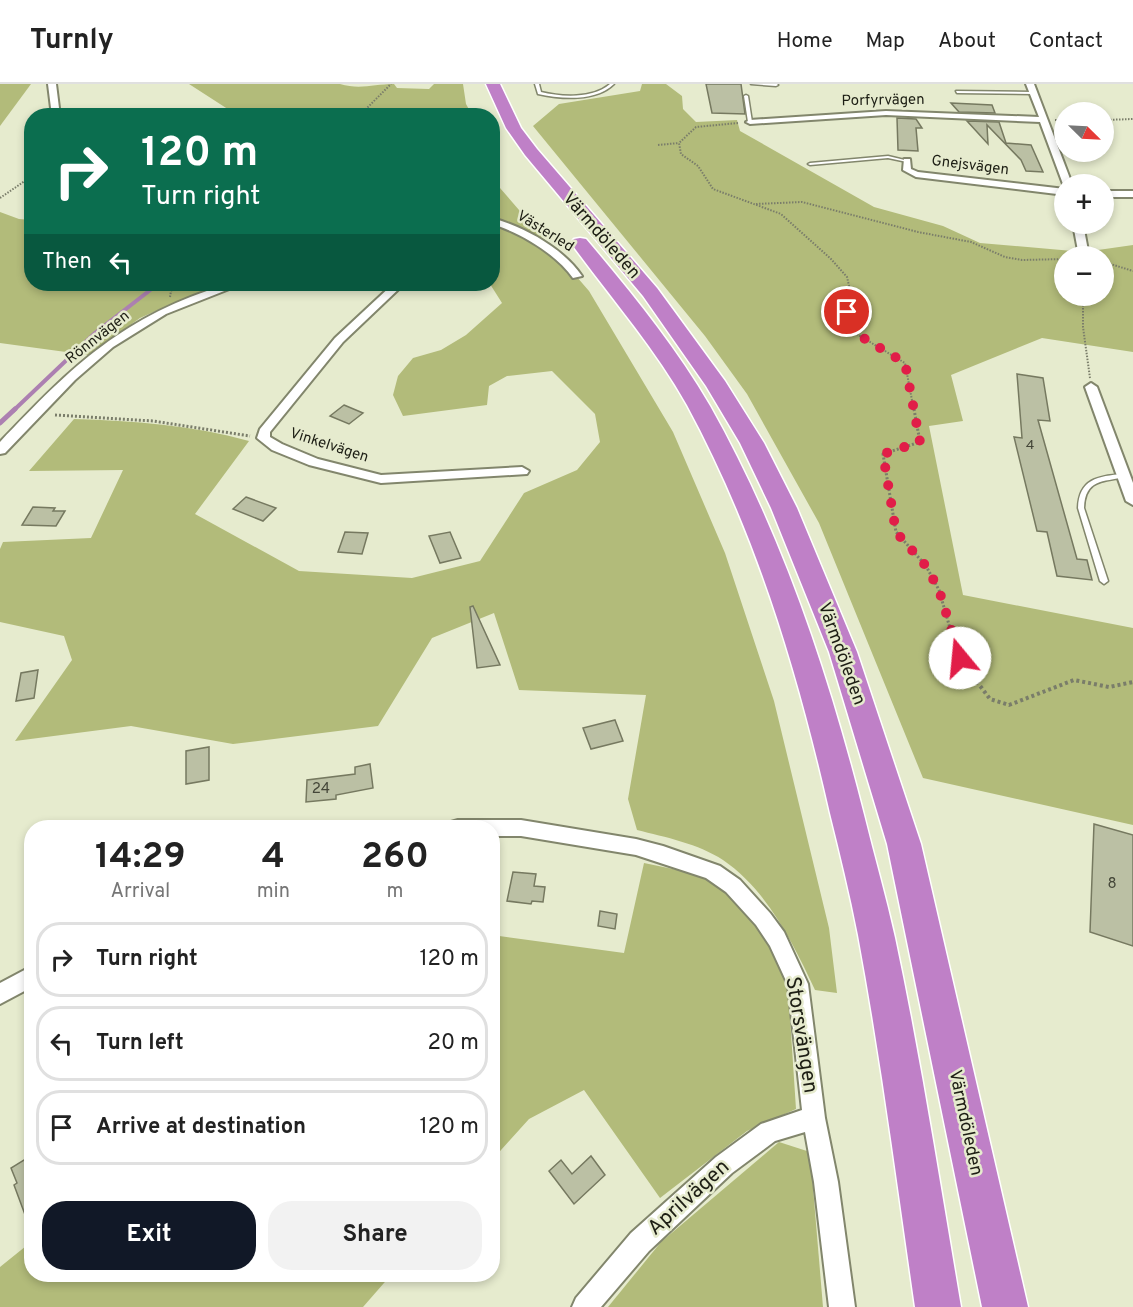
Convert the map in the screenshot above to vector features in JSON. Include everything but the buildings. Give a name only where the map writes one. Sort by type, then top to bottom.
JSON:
[{"type":"highway","name":"Värmdöleden","points":[[493,84],[510,120],[531,152],[650,292],[717,386],[752,443],[784,508],[843,651],[904,844],[1005,1307]]},
{"type":"highway","name":"Värmdöleden","points":[[500,140],[509,156],[614,283],[669,357],[724,456],[769,556],[812,677],[833,751],[879,948],[938,1307]]},
{"type":"street","points":[[52,84],[55,108]]},
{"type":"street","points":[[1030,84],[1064,174]]},
{"type":"street","name":"Porfyrvägen","points":[[750,122],[886,113],[1042,120]]},
{"type":"street","name":"Gnejsvägen","points":[[907,161],[907,170],[915,174],[1054,191]]},
{"type":"street","points":[[1114,194],[1133,194]]},
{"type":"street","name":"Västerled","points":[[500,223],[566,262],[577,276]]},
{"type":"street","name":"Rönnvägen","points":[[0,450],[88,362],[135,326],[177,305],[217,291]]},
{"type":"street","name":"Vinkelvägen","points":[[392,291],[339,340],[264,432],[263,438],[277,447],[314,462],[381,479],[522,471]]},
{"type":"street","points":[[1091,387],[1133,501]]},
{"type":"street","name":"Storsvängen","points":[[500,828],[521,828],[636,847],[713,872],[733,886],[777,939],[798,984],[814,1118],[826,1182],[842,1307]]},
{"type":"street","points":[[0,994],[24,980]]},
{"type":"street","name":"Aprilvägen","points":[[585,1307],[640,1242],[724,1165],[769,1132],[814,1118]]},
{"type":"lane","points":[[537,84],[538,93],[568,96],[600,92],[612,84]]},
{"type":"lane","points":[[753,84],[776,85]]},
{"type":"lane","points":[[957,92],[1033,93]]},
{"type":"lane","points":[[746,96],[750,122]]},
{"type":"lane","name":"Gnejsvägen","points":[[810,164],[888,157],[907,161]]},
{"type":"lane","points":[[1104,582],[1081,498],[1091,483],[1099,478],[1123,476]]},
{"type":"path","points":[[367,108],[391,84]]},
{"type":"path","points":[[1114,120],[1133,120]]},
{"type":"path","points":[[658,145],[679,143],[696,127],[750,122]]},
{"type":"path","points":[[679,143],[681,154],[698,166],[713,189],[781,214],[809,237],[847,277],[850,290],[846,321],[850,330]]},
{"type":"path","points":[[0,198],[24,182]]},
{"type":"path","points":[[755,204],[802,202],[918,232],[971,242],[1005,257],[1022,260],[1054,259]]},
{"type":"path","points":[[1114,265],[1133,271]]},
{"type":"path","points":[[1083,306],[1083,327],[1091,387]]},
{"type":"path","points":[[834,330],[835,325],[850,330],[905,363],[920,442],[883,454],[896,532],[926,566],[939,590],[960,658],[990,699],[1010,705],[1074,680],[1108,687],[1133,682]]},
{"type":"path","points":[[34,414],[129,418],[214,428],[263,438]]},
{"type":"green space","points":[[0,84],[31,84],[0,126]]},
{"type":"green space","points":[[189,84],[340,84],[361,87],[394,84],[397,88],[429,89],[434,84],[463,84],[468,108],[226,108]]},
{"type":"green space","points":[[642,84],[666,84],[682,96],[683,109],[696,122],[737,120],[740,131],[874,207],[943,226],[980,243],[1054,249],[1054,306],[1114,306],[1114,248],[1133,245],[1133,352],[1042,338],[951,375],[963,421],[929,426],[963,595],[1133,628],[1133,825],[923,778],[819,523],[747,394],[705,336],[533,126],[559,104],[640,91]]},
{"type":"green space","points":[[500,188],[589,291],[673,432],[725,553],[774,701],[829,928],[837,993],[815,990],[788,936],[766,902],[739,872],[714,854],[682,842],[637,830],[628,799],[646,695],[519,690],[494,613],[432,638],[378,726],[233,744],[131,726],[15,741],[72,660],[64,636],[0,622],[0,549],[3,542],[91,538],[123,470],[29,471],[74,419],[162,425],[206,431],[249,441],[195,514],[299,571],[412,578],[480,561],[524,493],[577,470],[600,442],[595,414],[552,371],[507,376],[489,386],[487,405],[403,416],[393,395],[398,376],[413,358],[441,350],[466,335],[502,303],[494,291],[500,291]]},
{"type":"green space","points":[[0,212],[24,219],[24,291],[208,291],[185,298],[140,318],[88,355],[0,343]]},
{"type":"green space","points":[[644,863],[697,874],[723,891],[763,931],[788,987],[796,1109],[747,1131],[660,1198],[584,1090],[529,1119],[500,1151],[500,936],[624,953]]},
{"type":"green space","points":[[779,1142],[810,1152],[823,1307],[608,1307],[661,1242]]},
{"type":"green space","points":[[24,1248],[24,1282],[385,1282],[363,1307],[0,1307],[0,1267]]},
{"type":"waterway","points":[[13,411],[95,333],[149,291]]},
{"type":"waterway","points":[[0,423],[15,409]]},
{"type":"route","points":[[847,312],[846,321],[850,330],[905,363],[920,442],[883,454],[896,532],[926,566],[939,590],[960,658]]}]
